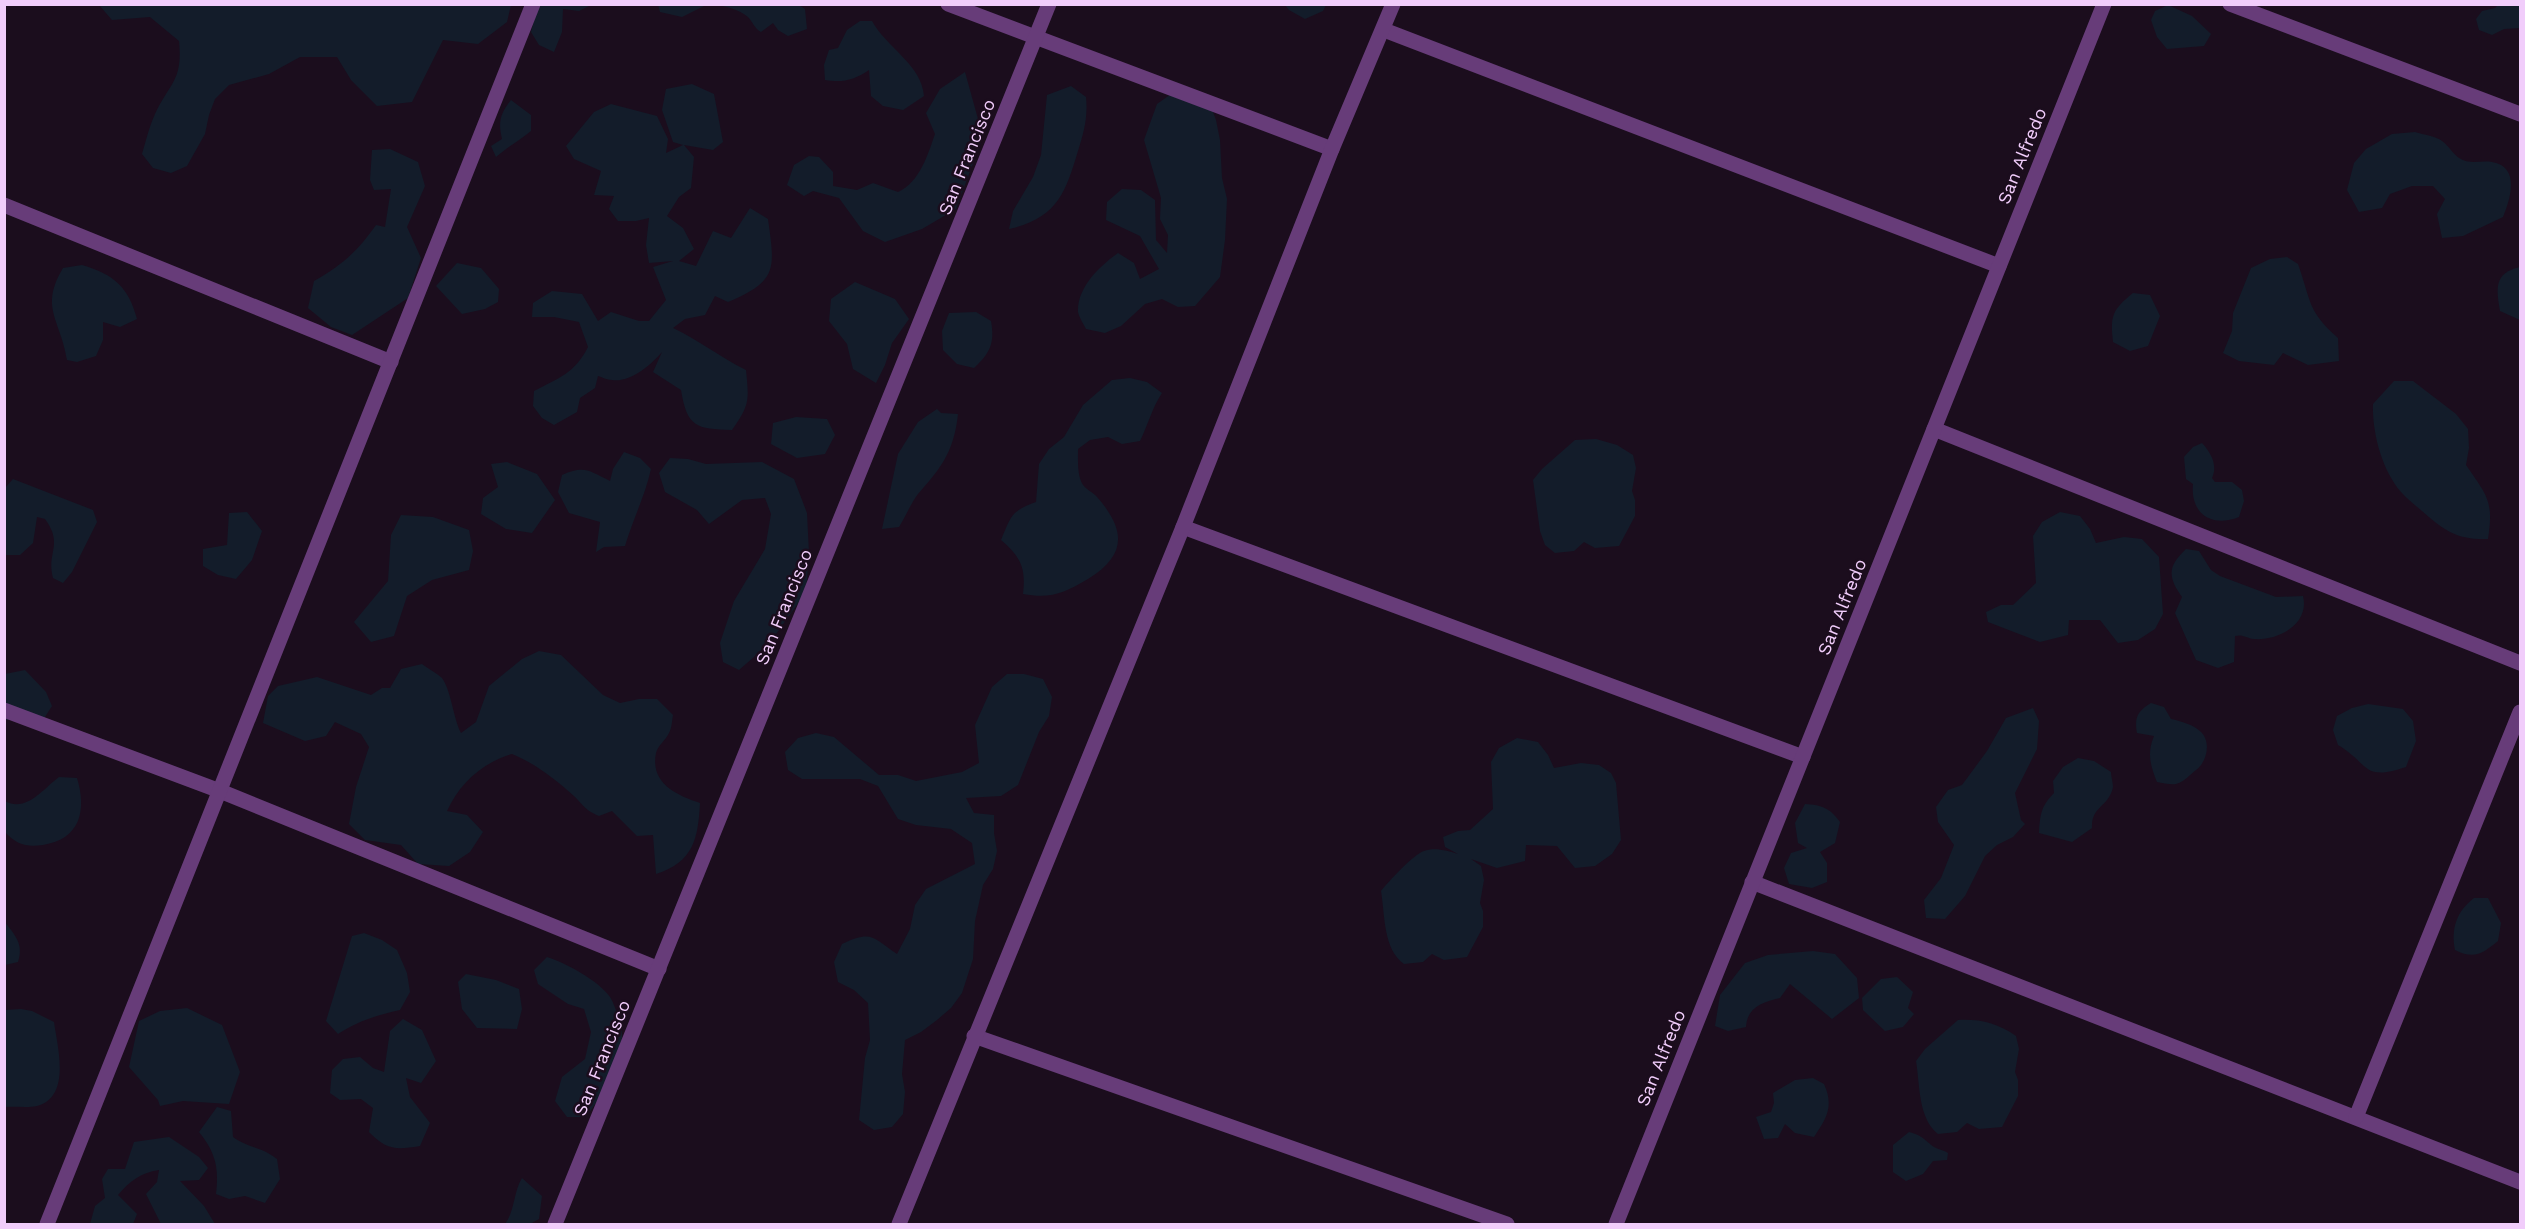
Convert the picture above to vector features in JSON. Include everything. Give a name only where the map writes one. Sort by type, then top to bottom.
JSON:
[{"type":"street","points":[[47,1224],[533,4]]},
{"type":"street","points":[[948,4],[1332,149]]},
{"type":"street","name":"San Francisco","points":[[555,1224],[1049,4]]},
{"type":"street","points":[[899,1224],[1183,527],[1332,149],[1393,4]]},
{"type":"street","name":"San Alfredo","points":[[1616,1224],[2104,4]]},
{"type":"street","points":[[2230,4],[2520,114]]},
{"type":"street","points":[[1384,30],[1999,266]]},
{"type":"street","points":[[4,206],[391,362]]},
{"type":"street","points":[[1934,429],[2520,663]]},
{"type":"street","points":[[1183,527],[1803,757]]},
{"type":"street","points":[[4,710],[220,791],[659,969]]},
{"type":"street","points":[[2356,1117],[2520,712]]},
{"type":"street","points":[[1752,882],[2520,1182]]},
{"type":"street","points":[[974,1036],[1507,1224]]},
{"type":"shaded area","points":[[658,4],[706,5],[682,17],[660,12]]},
{"type":"shaded area","points":[[99,5],[511,5],[507,22],[478,44],[443,40],[412,102],[377,106],[351,80],[337,57],[300,57],[269,74],[229,85],[215,99],[205,134],[187,166],[171,173],[153,168],[142,154],[155,114],[177,73],[180,54],[179,41],[150,17],[112,20]]},
{"type":"shaded area","points":[[541,5],[591,5],[579,11],[563,9],[562,32],[554,52],[539,45],[531,32],[535,16]]},
{"type":"shaded area","points":[[716,5],[799,5],[805,9],[807,29],[788,36],[778,30],[773,23],[761,32],[744,14]]},
{"type":"shaded area","points":[[1285,5],[1326,5],[1323,11],[1305,19],[1289,10]]},
{"type":"shaded area","points":[[2168,5],[2192,16],[2211,34],[2204,46],[2167,49],[2157,37],[2151,20],[2155,11]]},
{"type":"shaded area","points":[[2498,5],[2520,5],[2520,28],[2504,29],[2492,35],[2479,30],[2476,19],[2482,11]]},
{"type":"shaded area","points":[[860,21],[872,21],[910,66],[922,85],[924,96],[903,110],[883,106],[871,96],[869,70],[848,80],[825,80],[824,65],[829,50],[838,48],[847,30]]},
{"type":"shaded area","points":[[965,72],[983,137],[956,209],[922,229],[885,242],[863,231],[839,198],[813,191],[804,196],[787,185],[794,165],[809,156],[819,157],[833,172],[833,186],[857,190],[873,183],[898,192],[906,187],[918,175],[935,134],[926,113],[940,89]]},
{"type":"shaded area","points":[[692,84],[714,94],[723,142],[713,150],[684,145],[694,157],[691,188],[679,197],[667,216],[683,228],[694,249],[679,261],[696,266],[713,231],[731,238],[750,208],[768,219],[772,262],[764,280],[756,287],[728,302],[715,296],[705,315],[685,319],[673,328],[746,370],[748,396],[745,408],[732,430],[710,429],[695,424],[686,412],[681,390],[653,372],[662,352],[646,367],[626,379],[610,380],[598,376],[595,388],[580,398],[577,412],[554,425],[542,418],[533,406],[534,391],[572,369],[588,347],[579,322],[554,317],[532,317],[533,303],[552,291],[582,294],[598,321],[611,312],[639,321],[649,321],[666,300],[653,267],[673,261],[649,263],[646,245],[649,218],[618,221],[609,209],[614,196],[594,195],[601,171],[574,159],[566,146],[594,112],[611,104],[657,116],[668,139],[666,153],[683,145],[673,142],[662,110],[666,89]]},
{"type":"shaded area","points":[[1071,86],[1086,97],[1086,111],[1082,137],[1063,192],[1057,202],[1038,218],[1009,229],[1013,211],[1033,177],[1041,155],[1047,95]]},
{"type":"shaded area","points":[[1174,92],[1210,104],[1216,120],[1220,140],[1222,178],[1227,199],[1220,277],[1195,306],[1178,307],[1162,299],[1145,304],[1121,326],[1105,333],[1086,329],[1078,312],[1081,294],[1091,278],[1111,258],[1118,253],[1134,263],[1140,279],[1159,269],[1140,236],[1106,220],[1107,202],[1122,189],[1141,190],[1155,200],[1156,240],[1167,253],[1168,235],[1160,219],[1161,198],[1144,140],[1157,104]]},
{"type":"shaded area","points":[[511,100],[531,115],[531,131],[496,157],[491,146],[502,139],[501,118]]},
{"type":"shaded area","points":[[2415,132],[2439,139],[2463,160],[2492,162],[2507,170],[2511,185],[2503,217],[2463,236],[2442,238],[2437,214],[2445,199],[2433,186],[2412,186],[2390,194],[2382,208],[2359,212],[2347,190],[2354,163],[2366,149],[2392,134]]},
{"type":"shaded area","points":[[390,149],[418,162],[425,186],[407,227],[421,258],[408,298],[352,335],[331,327],[308,308],[314,281],[348,257],[376,225],[385,227],[391,189],[374,190],[370,180],[372,150]]},
{"type":"shaded area","points":[[2287,257],[2298,264],[2311,304],[2320,320],[2338,338],[2339,361],[2308,365],[2283,353],[2274,365],[2239,361],[2223,353],[2232,331],[2233,313],[2251,268],[2270,259]]},
{"type":"shaded area","points":[[457,263],[481,268],[499,289],[498,302],[485,309],[462,314],[436,286]]},
{"type":"shaded area","points":[[82,265],[103,273],[119,284],[130,299],[137,319],[120,327],[103,322],[103,340],[96,356],[77,362],[67,360],[52,304],[56,282],[63,268]]},
{"type":"shaded area","points":[[2520,267],[2520,320],[2500,311],[2498,289],[2501,277],[2505,273]]},
{"type":"shaded area","points":[[855,282],[895,299],[909,319],[892,343],[876,383],[853,369],[847,344],[829,321],[831,299]]},
{"type":"shaded area","points":[[2133,293],[2150,295],[2160,316],[2148,346],[2130,351],[2113,342],[2112,320],[2117,309]]},
{"type":"shaded area","points":[[976,312],[991,321],[992,342],[984,357],[974,368],[957,364],[943,350],[942,331],[949,313]]},
{"type":"shaded area","points":[[1130,378],[1147,382],[1162,393],[1140,441],[1122,444],[1108,437],[1090,440],[1078,449],[1081,481],[1107,509],[1113,520],[1118,541],[1116,551],[1101,570],[1072,588],[1057,594],[1042,596],[1023,594],[1024,577],[1021,564],[1001,540],[1007,525],[1021,508],[1036,502],[1039,464],[1049,449],[1064,437],[1083,405],[1112,380]]},
{"type":"shaded area","points":[[2394,381],[2413,381],[2456,414],[2468,429],[2469,448],[2466,465],[2487,499],[2490,515],[2488,539],[2468,538],[2445,529],[2408,500],[2388,473],[2376,439],[2373,404]]},
{"type":"shaded area","points":[[937,409],[941,413],[958,414],[950,448],[940,467],[915,498],[899,527],[882,529],[898,454],[918,422]]},
{"type":"shaded area","points":[[796,417],[827,419],[835,435],[825,454],[797,458],[771,444],[773,423]]},
{"type":"shaded area","points":[[1596,439],[1617,445],[1633,455],[1636,468],[1632,491],[1635,500],[1635,516],[1619,546],[1595,548],[1584,542],[1574,551],[1555,553],[1545,545],[1540,531],[1533,480],[1575,440]]},
{"type":"shaded area","points":[[2202,443],[2213,459],[2212,478],[2215,482],[2232,482],[2242,490],[2244,501],[2239,517],[2220,521],[2212,519],[2199,511],[2195,503],[2193,484],[2186,479],[2184,457],[2193,447]]},
{"type":"shaded area","points":[[624,452],[640,458],[651,469],[625,546],[604,547],[596,552],[600,522],[569,513],[558,492],[562,475],[576,470],[587,470],[610,481],[613,469]]},
{"type":"shaded area","points":[[670,458],[688,459],[706,464],[762,462],[794,479],[807,513],[809,553],[806,592],[769,644],[739,670],[723,662],[720,643],[734,601],[765,549],[771,514],[765,498],[742,500],[709,524],[697,510],[665,492],[659,473]]},
{"type":"shaded area","points":[[507,462],[537,474],[555,500],[532,533],[506,529],[481,514],[483,498],[498,487],[491,464]]},
{"type":"shaded area","points":[[13,479],[93,510],[97,522],[72,572],[63,583],[53,578],[51,561],[54,542],[51,528],[45,519],[37,517],[33,543],[20,555],[5,555],[5,488]]},
{"type":"shaded area","points":[[247,512],[262,531],[252,560],[236,579],[218,575],[203,566],[203,549],[227,545],[229,513]]},
{"type":"shaded area","points":[[2060,512],[2080,516],[2090,529],[2096,543],[2124,537],[2142,539],[2159,557],[2163,614],[2155,629],[2138,640],[2118,643],[2100,620],[2069,620],[2068,635],[2040,642],[1988,622],[1986,612],[2001,605],[2013,605],[2036,583],[2033,536],[2042,522]]},
{"type":"shaded area","points":[[401,515],[433,517],[469,530],[473,551],[469,570],[432,580],[407,596],[394,636],[371,642],[354,622],[388,581],[391,535]]},
{"type":"shaded area","points":[[2186,549],[2199,551],[2211,570],[2220,576],[2276,597],[2303,596],[2302,615],[2290,629],[2273,637],[2254,639],[2235,636],[2234,662],[2218,668],[2196,660],[2175,613],[2182,597],[2174,584],[2172,572],[2175,561]]},
{"type":"shaded area","points":[[539,651],[561,655],[603,695],[620,703],[639,699],[657,699],[673,715],[670,731],[656,753],[657,772],[661,780],[674,792],[700,803],[695,839],[686,856],[678,863],[656,874],[653,835],[637,836],[612,811],[599,816],[591,812],[545,772],[512,754],[491,763],[473,775],[458,792],[447,811],[467,815],[483,832],[470,852],[449,866],[418,864],[401,845],[365,840],[349,824],[356,787],[369,747],[361,734],[335,722],[326,736],[305,741],[263,723],[268,696],[278,686],[317,677],[371,695],[382,688],[390,688],[401,669],[422,664],[440,676],[445,683],[461,733],[476,722],[489,686],[522,659]]},
{"type":"shaded area","points":[[25,670],[46,692],[52,706],[43,720],[5,720],[5,674]]},
{"type":"shaded area","points":[[1007,674],[1024,674],[1043,679],[1052,697],[1049,716],[1039,732],[1018,785],[1001,796],[966,798],[974,813],[994,815],[997,851],[993,869],[983,885],[975,921],[973,959],[962,993],[951,1008],[921,1032],[905,1040],[902,1074],[905,1092],[903,1114],[892,1127],[874,1130],[859,1120],[865,1058],[870,1040],[868,1003],[854,990],[838,982],[834,962],[842,944],[860,937],[871,937],[897,954],[910,929],[915,905],[926,889],[975,864],[972,843],[951,829],[916,825],[898,819],[878,786],[860,779],[802,779],[788,770],[785,752],[798,738],[816,733],[834,737],[879,775],[898,775],[916,781],[962,772],[979,763],[975,725],[992,687]]},
{"type":"shaded area","points":[[2151,703],[2164,707],[2171,719],[2201,732],[2206,742],[2203,763],[2185,780],[2176,784],[2157,782],[2150,759],[2154,736],[2137,733],[2138,715]]},
{"type":"shaded area","points":[[2368,704],[2403,709],[2413,721],[2416,741],[2406,767],[2381,773],[2374,772],[2338,745],[2333,730],[2337,716],[2352,708]]},
{"type":"shaded area","points":[[2033,708],[2039,721],[2037,749],[2015,793],[2021,820],[2025,824],[2013,837],[1997,845],[1985,856],[1965,896],[1945,919],[1926,918],[1924,900],[1941,878],[1954,845],[1938,822],[1936,807],[1948,790],[1962,785],[1987,751],[2006,718]]},
{"type":"shaded area","points":[[1517,738],[1538,742],[1554,768],[1581,763],[1599,765],[1611,773],[1616,783],[1621,840],[1612,854],[1595,866],[1575,868],[1557,846],[1526,845],[1525,861],[1497,868],[1471,859],[1481,866],[1484,880],[1480,903],[1483,911],[1483,927],[1467,957],[1444,960],[1432,954],[1423,962],[1404,964],[1397,958],[1389,941],[1381,891],[1395,875],[1424,851],[1437,849],[1458,854],[1445,847],[1443,837],[1458,831],[1470,830],[1493,809],[1491,762],[1499,748]]},
{"type":"shaded area","points":[[2078,758],[2094,761],[2111,772],[2113,787],[2111,794],[2094,815],[2092,828],[2072,842],[2039,833],[2042,811],[2054,793],[2053,781],[2063,767]]},
{"type":"shaded area","points":[[59,777],[77,778],[81,802],[78,822],[73,830],[55,842],[43,845],[32,846],[14,840],[5,832],[5,801],[13,804],[27,802]]},
{"type":"shaded area","points":[[1805,804],[1825,808],[1833,813],[1840,822],[1835,843],[1820,852],[1827,863],[1827,882],[1812,888],[1789,884],[1784,868],[1791,853],[1807,848],[1798,843],[1795,823]]},
{"type":"shaded area","points":[[2474,898],[2488,898],[2501,923],[2498,941],[2483,952],[2473,955],[2455,950],[2454,935],[2459,915]]},
{"type":"shaded area","points":[[4,921],[15,935],[20,950],[18,962],[5,965]]},
{"type":"shaded area","points":[[364,933],[382,940],[397,950],[407,973],[410,992],[400,1010],[368,1019],[338,1034],[326,1021],[352,936]]},
{"type":"shaded area","points":[[1813,951],[1835,954],[1857,978],[1859,998],[1832,1019],[1790,984],[1780,998],[1768,1001],[1753,1010],[1746,1027],[1728,1031],[1715,1026],[1720,995],[1745,963],[1768,955]]},
{"type":"shaded area","points":[[547,957],[582,973],[605,991],[612,1000],[622,1033],[622,1042],[610,1078],[585,1117],[567,1117],[555,1101],[562,1077],[585,1059],[591,1032],[584,1009],[568,1004],[538,984],[534,970]]},
{"type":"shaded area","points":[[466,974],[496,980],[519,989],[522,1009],[517,1029],[477,1028],[462,1009],[458,982]]},
{"type":"shaded area","points":[[1897,977],[1913,992],[1908,1008],[1914,1014],[1903,1027],[1885,1031],[1863,1010],[1862,998],[1881,979]]},
{"type":"shaded area","points":[[187,1008],[222,1025],[240,1072],[229,1104],[183,1101],[160,1106],[158,1100],[129,1067],[139,1021],[160,1011]]},
{"type":"shaded area","points":[[5,1010],[32,1011],[54,1022],[59,1056],[59,1082],[48,1101],[37,1106],[5,1107]]},
{"type":"shaded area","points":[[403,1019],[422,1030],[436,1061],[421,1083],[406,1078],[410,1097],[430,1123],[420,1146],[398,1148],[386,1145],[369,1132],[373,1108],[361,1099],[340,1100],[330,1093],[332,1070],[343,1059],[360,1057],[373,1068],[384,1072],[390,1031]]},
{"type":"shaded area","points":[[1958,1020],[1988,1023],[2016,1036],[2019,1049],[2015,1072],[2018,1080],[2018,1096],[2002,1127],[1979,1129],[1967,1123],[1957,1132],[1938,1134],[1931,1127],[1923,1110],[1916,1061],[1925,1049]]},
{"type":"shaded area","points":[[1813,1078],[1824,1084],[1829,1105],[1826,1118],[1814,1137],[1795,1133],[1785,1124],[1778,1138],[1764,1139],[1756,1117],[1771,1112],[1774,1103],[1773,1093],[1795,1080]]},
{"type":"shaded area","points":[[217,1107],[231,1111],[233,1137],[277,1159],[280,1179],[265,1203],[245,1196],[229,1199],[216,1194],[215,1161],[199,1132]]},
{"type":"shaded area","points":[[1909,1132],[1948,1153],[1947,1160],[1933,1161],[1923,1174],[1906,1181],[1893,1172],[1893,1145]]},
{"type":"shaded area","points":[[169,1137],[199,1157],[208,1168],[199,1180],[180,1181],[204,1206],[215,1224],[161,1224],[146,1194],[157,1182],[159,1170],[136,1178],[118,1195],[137,1214],[133,1224],[90,1224],[95,1206],[105,1198],[102,1179],[108,1169],[125,1169],[134,1142]]},
{"type":"shaded area","points":[[522,1178],[542,1196],[539,1219],[530,1224],[505,1224],[511,1213]]}]
